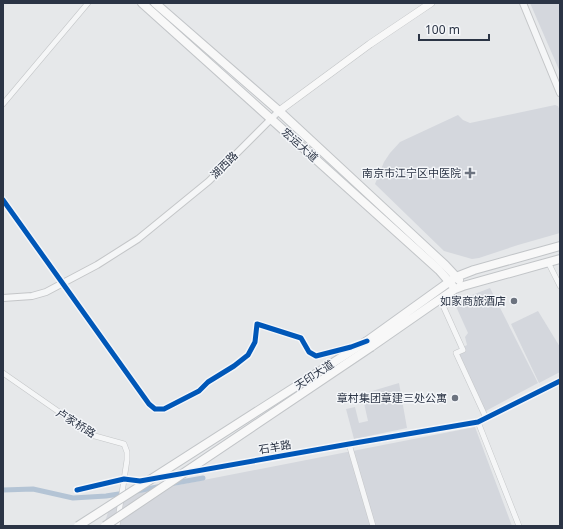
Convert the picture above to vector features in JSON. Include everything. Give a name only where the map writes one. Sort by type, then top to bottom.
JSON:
[{"type":"main road","name":"宏运大道","points":[[142,3],[439,270],[449,282],[459,287]]},
{"type":"main road","name":"宏运大道","points":[[155,3],[279,111],[445,265],[456,277],[459,287]]},
{"type":"main road","name":"湖西路","points":[[279,111],[363,48],[431,3]]},
{"type":"main road","name":"天印大道","points":[[105,526],[369,344],[456,277],[474,270],[560,246]]},
{"type":"main road","name":"天印大道","points":[[78,526],[459,287],[560,259]]},
{"type":"street","points":[[3,104],[88,3]]},
{"type":"street","points":[[523,3],[560,93]]},
{"type":"street","name":"湖西路","points":[[3,298],[32,296],[46,292],[64,284],[97,265],[138,239],[209,181],[279,111]]},
{"type":"street","points":[[3,200],[149,404],[155,410],[164,409],[199,391],[208,382],[234,366],[248,355],[255,342],[257,324],[301,338],[308,352],[316,356],[369,344]]},
{"type":"street","points":[[548,262],[560,286]]},
{"type":"street","points":[[440,299],[463,350],[456,353],[486,418]]},
{"type":"street","name":"卢家桥路","points":[[3,373],[95,436],[124,444],[127,452],[127,460],[117,526]]},
{"type":"street","name":"石羊路","points":[[77,490],[124,479],[140,481],[478,422],[560,381]]},
{"type":"street","points":[[478,422],[519,526]]},
{"type":"street","points":[[349,444],[373,526]]},
{"type":"shaded area","points":[[530,3],[560,3],[560,72]]},
{"type":"shaded area","name":"南京市江宁区中医院","points":[[555,105],[558,106],[560,111],[560,233],[472,259],[444,251],[375,184],[384,162],[400,142],[458,115],[463,120],[470,123]]},
{"type":"shaded area","points":[[490,288],[538,383],[482,413],[453,352],[467,345],[465,337],[468,333],[454,302]]},
{"type":"shaded area","points":[[538,311],[560,347],[560,372],[539,383],[511,324]]},
{"type":"shaded area","points":[[399,383],[407,428],[354,439],[346,409],[355,407],[359,423],[368,421],[362,394]]},
{"type":"shaded area","points":[[475,427],[512,526],[104,526],[112,498]]},
{"type":"waterway","points":[[170,484],[203,478]]},
{"type":"waterway","points":[[137,491],[162,486]]},
{"type":"waterway","points":[[3,490],[33,489],[73,498],[125,493]]},
{"type":"cycle path","points":[[3,200],[149,404],[155,409],[164,409],[199,391],[208,382],[234,366],[248,355],[255,342],[257,324],[301,338],[309,352],[316,356],[351,347],[367,341]]},
{"type":"cycle path","points":[[77,490],[124,479],[140,481],[478,422],[560,381]]},
{"type":"place","name":"南京市江宁区中医院","points":[[470,173]]},
{"type":"place","name":"如家商旅酒店","points":[[514,301]]},
{"type":"place","name":"章村集团章建三处公寓","points":[[455,398]]}]
